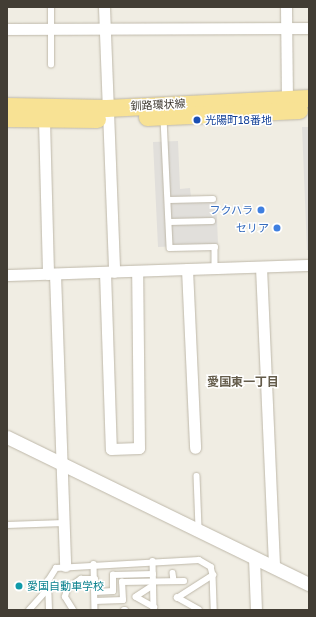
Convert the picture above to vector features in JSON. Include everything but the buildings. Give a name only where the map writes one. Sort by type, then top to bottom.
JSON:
[{"type":"main road","name":"釧路環状線","points":[[7,106],[164,116],[287,105],[309,98]]},
{"type":"main road","name":"釧路環状線","points":[[7,118],[44,120],[107,113],[287,105],[309,110]]},
{"type":"street","points":[[104,7],[110,272],[111,449],[140,448],[137,271]]},
{"type":"street","points":[[286,7],[287,105]]},
{"type":"street","points":[[7,29],[105,27],[309,28]]},
{"type":"street","points":[[44,120],[62,464],[65,566]]},
{"type":"street","points":[[7,275],[309,265]]},
{"type":"street","points":[[261,267],[274,568]]},
{"type":"street","points":[[187,269],[195,448]]},
{"type":"street","points":[[7,437],[309,584]]},
{"type":"street","points":[[254,558],[256,610]]},
{"type":"lane","points":[[51,7],[51,65]]},
{"type":"lane","points":[[164,116],[170,248],[214,247],[215,268]]},
{"type":"lane","points":[[169,200],[213,199]]},
{"type":"lane","points":[[169,222],[212,221]]},
{"type":"lane","points":[[197,476],[199,530]]},
{"type":"lane","points":[[7,525],[64,523]]},
{"type":"lane","points":[[49,610],[48,581],[56,568],[94,564],[199,560],[211,567],[213,575],[214,610]]},
{"type":"lane","points":[[152,561],[154,608]]},
{"type":"lane","points":[[94,564],[95,610]]},
{"type":"lane","points":[[173,573],[174,581]]},
{"type":"lane","points":[[95,592],[113,591],[113,575],[153,574]]},
{"type":"lane","points":[[199,610],[177,598],[213,575]]},
{"type":"lane","points":[[73,610],[65,597],[67,588],[81,579],[94,579]]},
{"type":"lane","points":[[95,601],[123,600],[122,582],[153,584],[184,581]]},
{"type":"lane","points":[[153,584],[136,597],[154,608]]},
{"type":"lane","points":[[29,610],[48,589]]},
{"type":"shaded area","points":[[302,127],[309,127],[309,250],[307,250]]},
{"type":"shaded area","points":[[178,141],[180,189],[190,188],[191,197],[216,196],[218,244],[158,247],[153,142]]},
{"type":"place","name":"光陽町18番地","points":[[197,120]]},
{"type":"place","name":"フクハラ","points":[[261,210]]},
{"type":"place","name":"セリア","points":[[277,228]]},
{"type":"place","name":"愛国自動車学校","points":[[19,586]]},
{"type":"district","name":"愛国東一丁目","points":[[243,382]]}]
